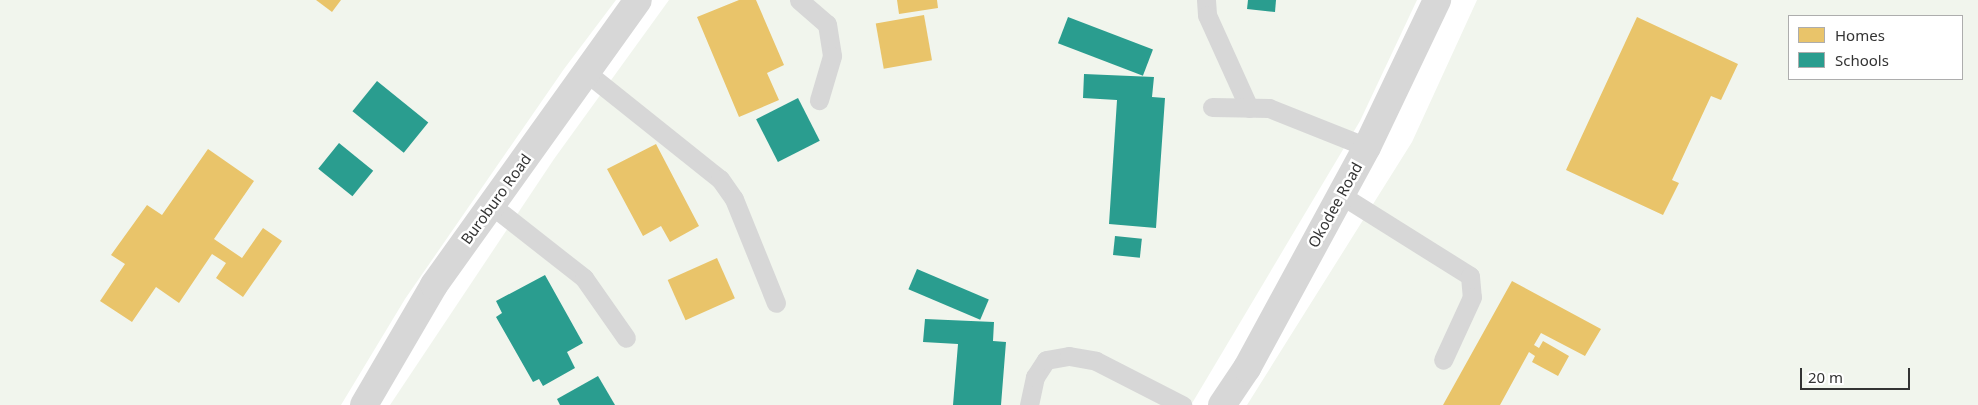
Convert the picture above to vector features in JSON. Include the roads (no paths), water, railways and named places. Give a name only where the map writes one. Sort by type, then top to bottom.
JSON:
[{"type":"street","name":"Buroburo Road","points":[[364,405],[434,286],[638,0]]},
{"type":"street","name":"Okodee Road","points":[[1222,405],[1246,368],[1367,147],[1437,0]]},
{"type":"lane","points":[[799,0],[827,24],[832,56],[820,100]]},
{"type":"lane","points":[[1206,0],[1207,15],[1249,108]]},
{"type":"lane","points":[[587,73],[720,178],[734,199],[776,302]]},
{"type":"lane","points":[[1212,108],[1269,108],[1367,147]]},
{"type":"lane","points":[[1340,195],[1470,276],[1472,297],[1443,360]]},
{"type":"lane","points":[[491,206],[584,278],[626,338]]},
{"type":"lane","points":[[1029,405],[1035,377],[1046,360],[1069,356],[1096,361],[1182,405]]}]
